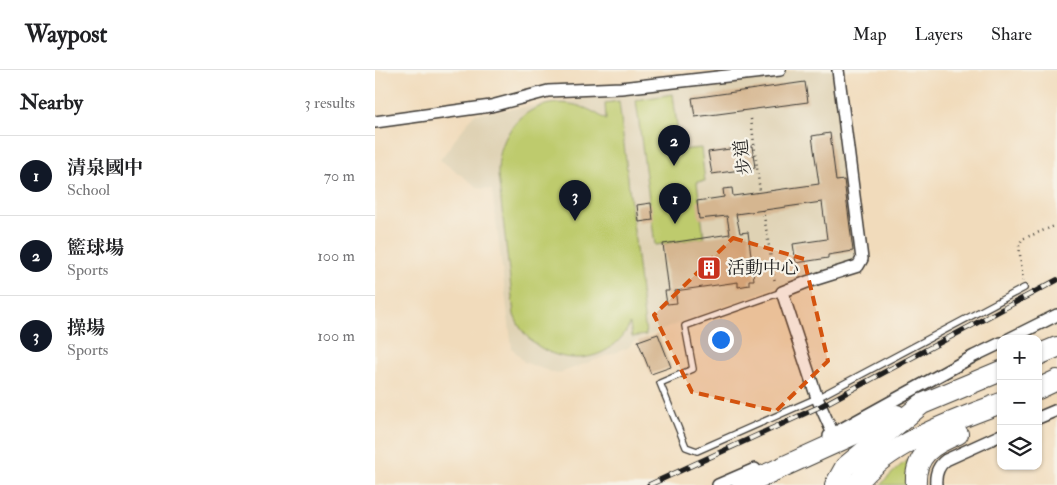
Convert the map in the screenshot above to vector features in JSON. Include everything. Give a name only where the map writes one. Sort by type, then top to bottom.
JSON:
[{"type":"highway","points":[[1042,353],[1057,347]]},
{"type":"highway","points":[[743,485],[922,404],[997,373]]},
{"type":"highway","points":[[1042,387],[1057,380]]},
{"type":"highway","points":[[835,485],[845,467],[922,404]]},
{"type":"highway","points":[[856,485],[887,456],[907,443],[957,420],[997,405]]},
{"type":"highway","points":[[916,485],[916,474],[921,458],[938,442],[959,434],[997,412]]},
{"type":"street","points":[[375,122],[491,106],[549,91],[621,88],[780,70]]},
{"type":"street","points":[[833,434],[817,398],[782,292],[858,266],[862,259],[838,70]]},
{"type":"street","points":[[1017,335],[1057,315]]},
{"type":"street","points":[[718,485],[833,434],[997,345]]},
{"type":"street","points":[[1042,416],[1057,410]]},
{"type":"street","points":[[936,485],[937,471],[946,460],[997,437]]},
{"type":"lane","points":[[782,292],[685,326],[693,369],[660,383],[685,448],[697,451],[817,398],[1024,288]]},
{"type":"path","name":"步道","points":[[751,119],[760,192]]},
{"type":"path","points":[[763,210],[774,281],[782,292]]},
{"type":"path","points":[[1024,288],[1019,246],[1022,239],[1057,225]]},
{"type":"highlighted area","points":[[733,238],[804,259],[828,361],[776,411],[692,392],[654,315]]},
{"type":"shaded area","points":[[797,70],[835,70],[857,260],[773,288],[684,321],[633,342],[628,348],[557,374],[524,362],[512,348],[492,190],[479,188],[440,160],[474,114]]},
{"type":"green space","points":[[673,94],[680,150],[701,148],[705,181],[697,182],[704,238],[655,245],[636,100]]},
{"type":"green space","points":[[619,101],[646,335],[632,337],[630,324],[619,340],[604,351],[588,357],[570,358],[553,354],[537,345],[523,332],[514,315],[498,175],[500,153],[507,134],[519,120],[533,110],[550,104],[568,104],[587,109],[606,120],[605,103]]},
{"type":"green space","points":[[925,449],[911,485],[880,485],[901,465]]},
{"type":"building","points":[[805,82],[808,102],[695,117],[692,98]]},
{"type":"building","points":[[830,133],[836,181],[844,180],[853,251],[828,255],[828,258],[796,263],[793,244],[827,239],[822,202],[736,214],[740,233],[748,232],[754,280],[749,280],[749,285],[738,287],[738,282],[675,291],[677,303],[667,304],[665,291],[669,291],[663,244],[730,234],[727,216],[699,219],[697,201],[724,197],[723,189],[732,188],[733,196],[819,184],[812,136]]},
{"type":"building","points":[[752,146],[755,168],[712,174],[708,152]]},
{"type":"building","points":[[651,203],[653,220],[639,222],[637,205]]},
{"type":"building","points":[[658,334],[671,367],[651,374],[638,341]]},
{"type":"railway","points":[[649,485],[821,406],[1057,280]]},
{"type":"place","name":"籃球場","points":[[674,166]]},
{"type":"place","name":"操場","points":[[575,221]]},
{"type":"place","name":"清泉國中","points":[[675,224]]},
{"type":"place","name":"活動中心","points":[[709,268]]}]
